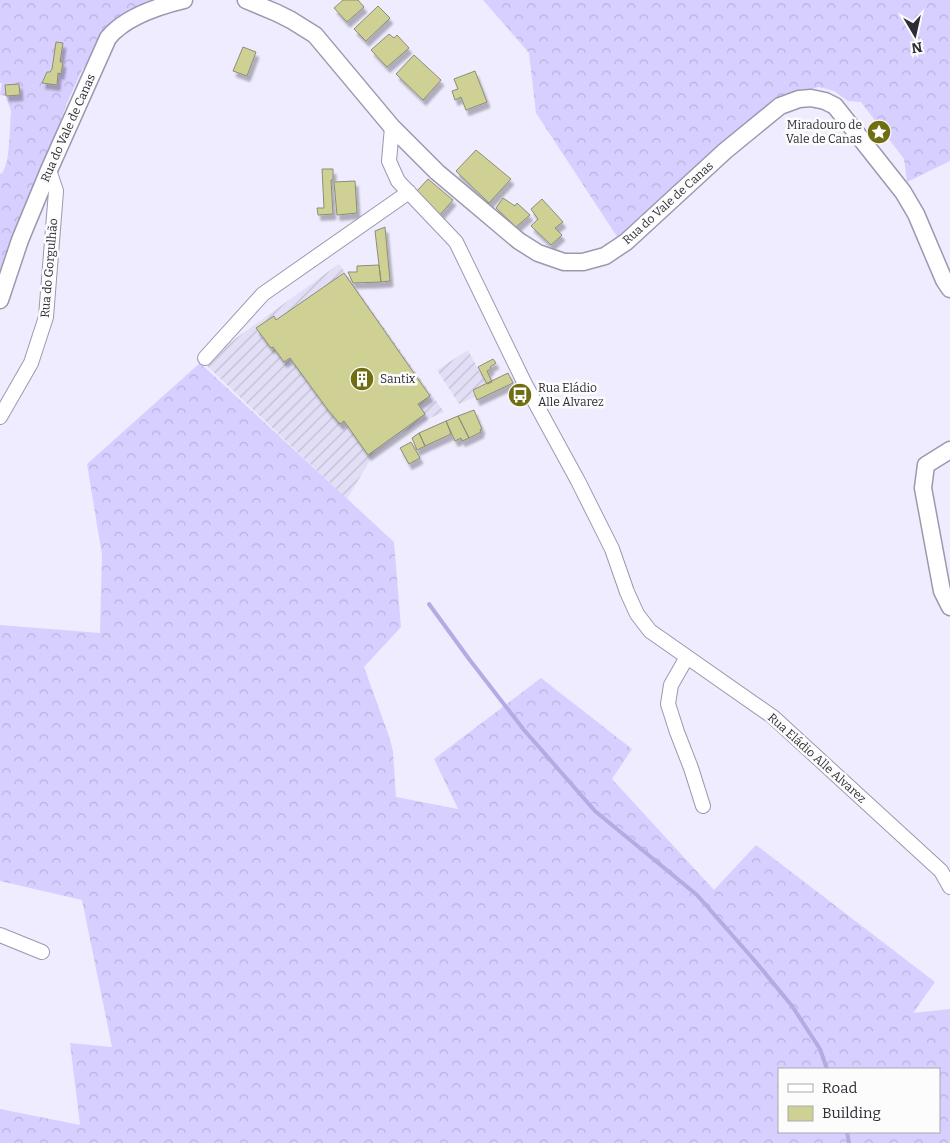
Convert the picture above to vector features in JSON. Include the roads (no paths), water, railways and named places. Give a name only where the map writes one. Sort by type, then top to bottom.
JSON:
[{"type":"street","name":"Rua do Vale de Canas","points":[[0,300],[20,240],[108,38],[117,28],[135,17],[184,0]]},
{"type":"street","name":"Rua do Vale de Canas","points":[[249,0],[291,20],[315,35],[392,127],[437,172],[519,241],[538,253],[564,262],[584,262],[605,256],[626,242],[725,151],[780,106],[799,99],[811,98],[825,101],[835,106],[903,192],[916,214],[944,280],[950,288]]},
{"type":"street","name":"Rua Eládio Alle Alvarez","points":[[392,127],[389,161],[398,180],[456,242],[525,384],[608,541],[637,614],[650,631],[773,717],[941,871],[950,887]]},
{"type":"street","name":"Rua do Gorgulhão","points":[[0,417],[31,363],[46,317],[56,191],[49,170]]},
{"type":"street","points":[[205,358],[263,294],[408,192]]},
{"type":"street","points":[[950,450],[926,465],[923,488],[942,591],[950,607]]},
{"type":"street","points":[[687,657],[671,685],[668,704],[703,806]]},
{"type":"street","points":[[0,935],[42,952]]},
{"type":"waterway","points":[[429,604],[524,730],[595,811],[697,895],[755,961],[792,1006],[820,1049],[827,1068]]},
{"type":"waterway","points":[[847,1133],[849,1143]]},
{"type":"place","name":"Miradouro de Vale de Canas","points":[[879,132]]},
{"type":"place","name":"Santix","points":[[362,379]]},
{"type":"place","name":"Rua Eládio Alle Alvarez","points":[[520,395]]}]
